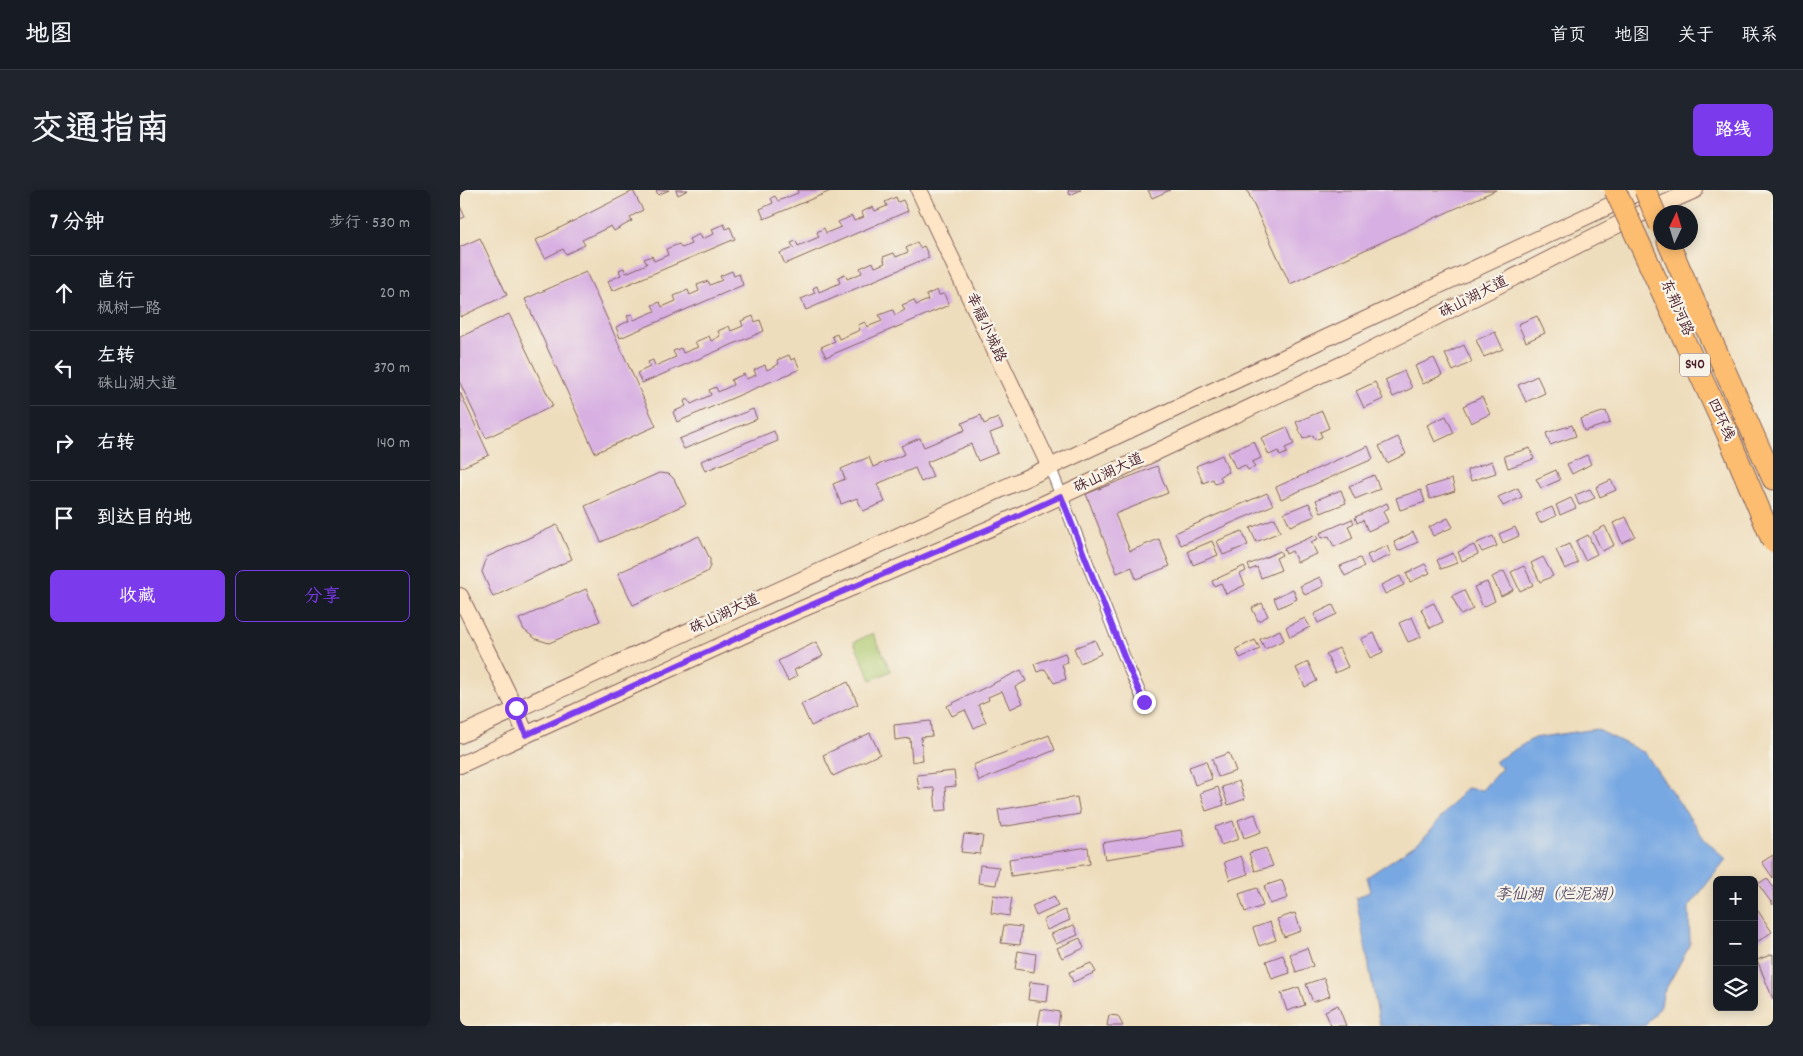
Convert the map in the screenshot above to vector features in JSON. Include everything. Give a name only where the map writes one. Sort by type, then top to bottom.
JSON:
[{"type":"highway","points":[[1633,192],[1653,216]]},
{"type":"highway","name":"四环线","points":[[1633,192],[1726,433],[1773,542]]},
{"type":"highway","name":"四环线","points":[[1672,250],[1773,478]]},
{"type":"main road","name":"幸福小城路","points":[[919,190],[1050,467]]},
{"type":"main road","name":"硃山湖大道","points":[[460,765],[781,618],[998,525],[1345,364],[1636,216],[1695,190]]},
{"type":"main road","name":"硃山湖大道","points":[[460,735],[1050,467],[1633,192]]},
{"type":"main road","name":"东荆河路","points":[[1633,192],[1636,216],[1773,530]]},
{"type":"main road","points":[[460,596],[516,708],[526,735]]},
{"type":"street","points":[[1050,467],[1127,664],[1144,702]]},
{"type":"green space","points":[[873,633],[891,671],[871,680],[854,642]]},
{"type":"water","name":"李仙湖（烂泥湖）","points":[[1596,729],[1645,753],[1705,840],[1726,859],[1689,907],[1690,945],[1663,994],[1661,1006],[1645,1026],[1380,1026],[1356,898],[1371,891],[1367,877],[1421,841],[1466,788],[1482,790],[1502,768],[1494,762],[1534,738]]},
{"type":"building","points":[[656,190],[669,190],[658,195]]},
{"type":"building","points":[[676,190],[688,190],[678,195]]},
{"type":"building","points":[[797,190],[833,190],[764,219],[760,209],[773,203],[771,198],[775,196],[778,201],[798,193]]},
{"type":"building","points":[[1068,190],[1081,190],[1070,195]]},
{"type":"building","points":[[1148,190],[1170,190],[1152,198]]},
{"type":"building","points":[[1247,190],[1496,190],[1290,284]]},
{"type":"building","points":[[633,191],[643,210],[630,217],[632,221],[614,231],[611,226],[582,240],[585,245],[566,254],[563,249],[545,258],[536,240]]},
{"type":"building","points":[[896,197],[898,202],[903,200],[908,211],[785,264],[780,253],[794,248],[791,243],[796,241],[798,246],[819,237],[817,232],[824,228],[826,233],[841,227],[838,222],[852,216],[854,221],[864,217],[861,212],[873,207],[875,211],[887,206],[885,202]]},
{"type":"building","points":[[460,206],[465,217],[460,219]]},
{"type":"building","points":[[724,224],[726,229],[730,227],[735,239],[612,291],[608,281],[621,275],[619,270],[624,268],[626,273],[647,264],[644,259],[652,256],[654,261],[668,255],[666,249],[679,244],[682,248],[691,244],[689,239],[700,234],[702,239],[714,234],[712,229]]},
{"type":"building","points":[[480,238],[507,295],[460,317],[460,247]]},
{"type":"building","points":[[917,242],[920,248],[924,246],[929,257],[806,310],[801,299],[815,293],[813,288],[817,286],[819,292],[840,283],[838,277],[845,274],[847,279],[862,273],[860,268],[873,262],[875,267],[885,263],[883,257],[894,253],[896,257],[908,252],[906,248]]},
{"type":"building","points":[[732,271],[734,276],[739,274],[743,285],[620,338],[616,327],[629,321],[627,316],[632,314],[634,320],[655,311],[652,305],[660,302],[662,307],[676,301],[674,296],[688,290],[690,295],[699,291],[697,285],[708,281],[710,285],[722,280],[720,276]]},
{"type":"building","points":[[586,272],[656,426],[595,453],[525,299]]},
{"type":"building","points":[[937,290],[939,295],[944,294],[949,305],[826,357],[821,347],[835,341],[832,336],[837,334],[839,339],[860,330],[858,325],[865,322],[867,327],[882,321],[879,315],[893,310],[895,315],[905,310],[902,305],[914,300],[916,305],[928,300],[926,295]]},
{"type":"building","points":[[509,314],[553,406],[486,438],[460,383],[460,337]]},
{"type":"building","points":[[753,316],[755,322],[760,320],[764,331],[642,383],[637,373],[650,367],[648,362],[653,360],[655,366],[676,357],[673,351],[681,348],[683,353],[698,347],[695,342],[709,336],[711,341],[720,336],[718,331],[729,326],[731,331],[743,326],[741,321]]},
{"type":"building","points":[[1537,316],[1545,333],[1526,342],[1518,324]]},
{"type":"building","points":[[1495,332],[1503,349],[1484,357],[1476,340]]},
{"type":"building","points":[[1464,345],[1472,362],[1453,371],[1445,354]]},
{"type":"building","points":[[789,355],[791,360],[795,358],[800,369],[677,422],[673,412],[686,406],[684,401],[688,399],[691,404],[711,395],[709,390],[716,387],[718,392],[733,385],[731,380],[744,374],[746,379],[756,375],[754,370],[765,365],[767,370],[779,364],[777,360]]},
{"type":"building","points":[[1434,358],[1442,375],[1423,384],[1415,366]]},
{"type":"building","points":[[1404,371],[1412,388],[1393,397],[1385,380]]},
{"type":"building","points":[[1537,376],[1545,393],[1526,402],[1518,385]]},
{"type":"building","points":[[1375,382],[1383,399],[1364,408],[1356,391]]},
{"type":"building","points":[[460,392],[489,455],[460,468]]},
{"type":"building","points":[[1482,397],[1490,414],[1471,423],[1463,406]]},
{"type":"building","points":[[753,409],[757,419],[684,449],[679,439]]},
{"type":"building","points":[[1322,411],[1329,428],[1320,432],[1322,437],[1315,440],[1313,435],[1303,439],[1296,422]]},
{"type":"building","points":[[1606,411],[1610,423],[1584,431],[1580,419]]},
{"type":"building","points":[[981,415],[984,424],[998,418],[1003,428],[990,433],[998,453],[978,461],[971,444],[927,462],[933,477],[921,482],[915,468],[877,484],[885,502],[863,511],[857,498],[841,504],[833,484],[845,479],[841,469],[869,457],[873,467],[905,454],[901,446],[920,438],[924,447],[965,430],[962,423]]},
{"type":"building","points":[[1446,416],[1454,433],[1435,442],[1427,425]]},
{"type":"building","points":[[1572,425],[1576,436],[1550,445],[1546,433]]},
{"type":"building","points":[[1287,427],[1294,444],[1285,448],[1287,453],[1280,456],[1278,451],[1269,455],[1261,438]]},
{"type":"building","points":[[774,431],[778,441],[705,471],[701,461]]},
{"type":"building","points":[[1398,437],[1406,454],[1387,463],[1379,446]]},
{"type":"building","points":[[1254,441],[1261,458],[1252,462],[1255,467],[1248,470],[1245,465],[1236,469],[1228,452]]},
{"type":"building","points":[[1368,446],[1373,459],[1281,499],[1276,487]]},
{"type":"building","points":[[1530,448],[1534,459],[1508,468],[1504,456]]},
{"type":"building","points":[[1222,455],[1229,472],[1220,476],[1222,481],[1215,484],[1213,479],[1203,483],[1196,466]]},
{"type":"building","points":[[1587,455],[1591,464],[1572,474],[1567,464]]},
{"type":"building","points":[[1492,461],[1496,473],[1471,481],[1467,470]]},
{"type":"building","points":[[1157,466],[1168,493],[1115,514],[1130,551],[1159,539],[1170,566],[1136,579],[1132,567],[1117,573],[1086,494]]},
{"type":"building","points":[[1556,470],[1560,480],[1541,488],[1536,479]]},
{"type":"building","points":[[659,473],[669,474],[674,479],[686,504],[601,542],[585,506]]},
{"type":"building","points":[[1374,475],[1380,489],[1355,499],[1349,486]]},
{"type":"building","points":[[1452,479],[1455,491],[1430,499],[1426,487]]},
{"type":"building","points":[[1611,480],[1616,490],[1600,497],[1596,487]]},
{"type":"building","points":[[1518,488],[1522,497],[1503,506],[1498,497]]},
{"type":"building","points":[[1590,489],[1595,498],[1579,505],[1575,495]]},
{"type":"building","points":[[1341,490],[1346,503],[1321,513],[1316,500]]},
{"type":"building","points":[[1421,490],[1425,502],[1400,510],[1396,498]]},
{"type":"building","points":[[1267,493],[1273,505],[1181,545],[1175,533]]},
{"type":"building","points":[[1571,498],[1576,508],[1560,515],[1556,505]]},
{"type":"building","points":[[1309,503],[1315,516],[1290,526],[1284,513]]},
{"type":"building","points":[[1387,503],[1389,508],[1383,511],[1388,522],[1368,531],[1363,520],[1357,523],[1355,517]]},
{"type":"building","points":[[1552,507],[1556,516],[1540,523],[1536,514]]},
{"type":"building","points":[[1626,517],[1635,536],[1622,543],[1613,523]]},
{"type":"building","points":[[1275,518],[1280,532],[1256,542],[1250,528]]},
{"type":"building","points":[[1448,518],[1453,527],[1433,536],[1429,527]]},
{"type":"building","points":[[1352,519],[1354,523],[1348,526],[1353,538],[1334,547],[1329,536],[1322,538],[1320,533]]},
{"type":"building","points":[[557,525],[572,559],[493,597],[482,572],[487,557]]},
{"type":"building","points":[[1605,526],[1614,545],[1602,551],[1593,532]]},
{"type":"building","points":[[1515,527],[1519,536],[1503,543],[1499,534]]},
{"type":"building","points":[[1242,531],[1248,545],[1223,555],[1217,541]]},
{"type":"building","points":[[1413,532],[1418,542],[1398,551],[1394,542]]},
{"type":"building","points":[[1316,535],[1318,539],[1311,542],[1317,554],[1297,562],[1292,551],[1286,554],[1284,549]]},
{"type":"building","points":[[1588,535],[1597,554],[1585,560],[1576,541]]},
{"type":"building","points":[[699,536],[710,559],[710,566],[707,572],[633,605],[618,573]]},
{"type":"building","points":[[1493,536],[1497,546],[1482,552],[1477,543]]},
{"type":"building","points":[[1212,541],[1218,555],[1193,565],[1188,551]]},
{"type":"building","points":[[1569,544],[1578,563],[1565,569],[1556,550]]},
{"type":"building","points":[[1474,545],[1478,554],[1462,561],[1458,552]]},
{"type":"building","points":[[1387,546],[1391,555],[1371,564],[1367,555]]},
{"type":"building","points":[[1280,551],[1282,555],[1276,558],[1281,570],[1261,578],[1257,567],[1250,570],[1248,565]]},
{"type":"building","points":[[1453,553],[1457,563],[1441,569],[1437,560]]},
{"type":"building","points":[[1543,557],[1553,576],[1540,582],[1531,563]]},
{"type":"building","points":[[1360,558],[1364,567],[1345,576],[1340,566]]},
{"type":"building","points":[[1425,564],[1430,573],[1410,582],[1406,573]]},
{"type":"building","points":[[1244,566],[1246,571],[1240,574],[1245,585],[1226,594],[1221,583],[1214,586],[1212,581]]},
{"type":"building","points":[[1524,566],[1533,585],[1520,591],[1511,572]]},
{"type":"building","points":[[1504,571],[1513,590],[1501,596],[1492,577]]},
{"type":"building","points":[[1400,576],[1404,585],[1385,594],[1381,585]]},
{"type":"building","points":[[1320,577],[1324,586],[1305,595],[1300,586]]},
{"type":"building","points":[[1487,582],[1495,601],[1483,607],[1474,587]]},
{"type":"building","points":[[586,589],[600,621],[549,643],[536,639],[524,630],[519,619]]},
{"type":"building","points":[[1293,589],[1297,599],[1278,608],[1274,598]]},
{"type":"building","points":[[1464,590],[1473,609],[1461,615],[1452,596]]},
{"type":"building","points":[[1262,603],[1268,616],[1258,621],[1252,608]]},
{"type":"building","points":[[1434,603],[1443,622],[1430,628],[1421,609]]},
{"type":"building","points":[[1333,605],[1337,614],[1318,623],[1314,614]]},
{"type":"building","points":[[1412,617],[1421,637],[1408,642],[1399,623]]},
{"type":"building","points":[[1305,618],[1310,627],[1290,637],[1286,627]]},
{"type":"building","points":[[1280,630],[1284,640],[1265,649],[1260,639]]},
{"type":"building","points":[[1374,633],[1383,652],[1370,658],[1361,639]]},
{"type":"building","points":[[1095,640],[1101,654],[1080,663],[1074,648]]},
{"type":"building","points":[[1255,640],[1260,649],[1240,658],[1236,649]]},
{"type":"building","points":[[816,642],[823,656],[794,670],[797,676],[788,681],[778,661]]},
{"type":"building","points":[[1339,648],[1348,667],[1335,673],[1326,654]]},
{"type":"building","points":[[1065,653],[1068,662],[1062,664],[1066,679],[1054,683],[1045,669],[1037,672],[1034,664]]},
{"type":"building","points":[[1308,662],[1317,681],[1305,687],[1296,668]]},
{"type":"building","points":[[1021,670],[1026,681],[1015,687],[1023,703],[1010,709],[1002,691],[988,697],[989,700],[978,705],[986,722],[974,728],[965,710],[952,716],[947,706]]},
{"type":"building","points":[[848,682],[858,704],[811,726],[801,704]]},
{"type":"building","points":[[930,721],[932,736],[921,737],[923,760],[912,762],[910,738],[895,740],[894,725]]},
{"type":"building","points":[[870,733],[880,754],[833,776],[823,755]]},
{"type":"building","points":[[1049,735],[1055,750],[979,781],[973,765]]},
{"type":"building","points":[[1229,753],[1236,771],[1218,777],[1212,759]]},
{"type":"building","points":[[1206,761],[1212,779],[1195,785],[1189,767]]},
{"type":"building","points":[[954,771],[956,786],[945,787],[947,810],[936,811],[934,788],[919,789],[917,775]]},
{"type":"building","points":[[1239,781],[1245,799],[1228,805],[1222,787]]},
{"type":"building","points":[[1218,787],[1224,805],[1206,811],[1200,793]]},
{"type":"building","points":[[1077,797],[1080,814],[1001,827],[998,810]]},
{"type":"building","points":[[1255,814],[1261,832],[1244,838],[1238,820]]},
{"type":"building","points":[[1233,821],[1239,839],[1221,845],[1215,827]]},
{"type":"building","points":[[1181,830],[1184,847],[1105,859],[1102,843]]},
{"type":"building","points":[[964,834],[983,836],[980,854],[961,852]]},
{"type":"building","points":[[1088,847],[1090,864],[1011,876],[1009,859]]},
{"type":"building","points":[[1266,848],[1273,866],[1255,871],[1249,853]]},
{"type":"building","points":[[1773,855],[1773,878],[1762,862]]},
{"type":"building","points":[[1241,856],[1248,874],[1230,880],[1224,862]]},
{"type":"building","points":[[980,865],[999,867],[996,885],[978,883]]},
{"type":"building","points":[[1767,878],[1773,887],[1773,905],[1758,884]]},
{"type":"building","points":[[1282,880],[1288,898],[1270,904],[1264,886]]},
{"type":"building","points":[[1257,888],[1263,906],[1245,912],[1239,894]]},
{"type":"building","points":[[993,895],[1012,898],[1009,916],[991,913]]},
{"type":"building","points":[[1054,896],[1058,906],[1036,916],[1032,906]]},
{"type":"building","points":[[1065,910],[1070,920],[1047,930],[1043,920]]},
{"type":"building","points":[[1758,911],[1772,932],[1758,941]]},
{"type":"building","points":[[1295,913],[1301,931],[1284,937],[1277,919]]},
{"type":"building","points":[[1270,922],[1276,940],[1259,946],[1253,928]]},
{"type":"building","points":[[1004,925],[1022,927],[1020,945],[1001,943]]},
{"type":"building","points":[[1074,925],[1078,935],[1056,944],[1051,934]]},
{"type":"building","points":[[1080,938],[1084,948],[1062,958],[1057,948]]},
{"type":"building","points":[[1307,948],[1313,966],[1296,972],[1290,954]]},
{"type":"building","points":[[1018,951],[1036,954],[1034,972],[1015,969]]},
{"type":"building","points":[[1773,954],[1773,999],[1758,962],[1758,960]]},
{"type":"building","points":[[1283,955],[1290,973],[1272,979],[1266,961]]},
{"type":"building","points":[[1091,963],[1096,972],[1073,982],[1069,972]]},
{"type":"building","points":[[1324,978],[1330,996],[1313,1002],[1306,984]]},
{"type":"building","points":[[1030,982],[1049,984],[1047,1002],[1028,1000]]},
{"type":"building","points":[[1299,987],[1305,1005],[1287,1011],[1281,993]]},
{"type":"building","points":[[1338,1005],[1346,1026],[1331,1026],[1325,1011]]},
{"type":"building","points":[[1041,1009],[1060,1012],[1058,1026],[1038,1026]]},
{"type":"building","points":[[1109,1015],[1118,1016],[1123,1026],[1107,1026]]},
{"type":"route","points":[[516,708],[526,735],[781,618],[1061,496],[1127,664],[1144,702]]}]
